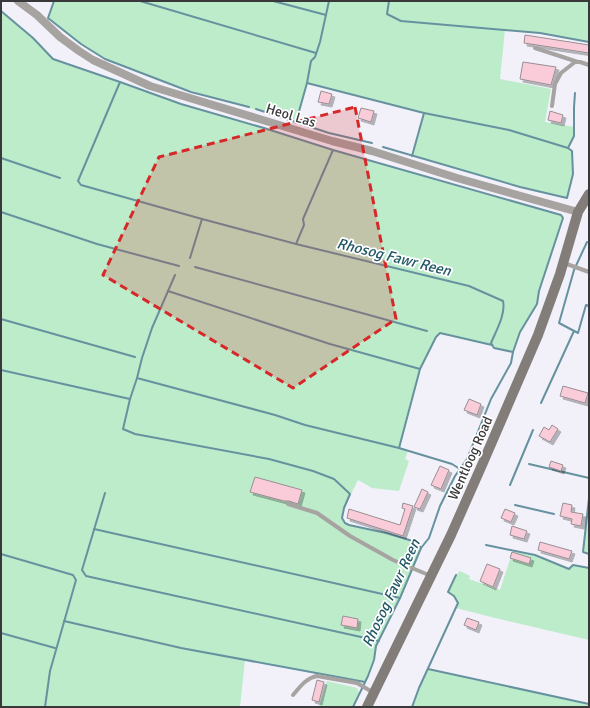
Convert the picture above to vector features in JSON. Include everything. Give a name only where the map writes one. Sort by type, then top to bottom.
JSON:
[{"type":"main road","name":"Wentloog Road","points":[[367,707],[431,577],[482,465],[538,335],[563,263],[578,212],[589,194]]},
{"type":"street","name":"Heol Las","points":[[18,1],[78,51],[93,60],[150,86],[332,141],[372,151],[457,178],[578,212]]},
{"type":"lane","points":[[535,48],[589,65]]},
{"type":"lane","points":[[552,106],[555,84],[561,74],[574,62],[580,62]]},
{"type":"lane","points":[[563,263],[589,272]]},
{"type":"lane","points":[[288,504],[317,513],[350,536],[408,567],[431,577]]},
{"type":"lane","points":[[293,695],[306,681],[315,677],[357,684],[374,693]]},
{"type":"highlighted area","points":[[355,107],[396,319],[293,388],[103,275],[159,157]]},
{"type":"green space","points":[[54,1],[589,1],[589,42],[540,33],[505,30],[500,79],[551,89],[545,122],[575,127],[574,136],[568,148],[572,151],[573,174],[567,198],[520,187],[412,156],[424,113],[307,83],[296,122],[156,79],[101,57],[78,41],[48,18]]},
{"type":"green space","points":[[1,11],[33,38],[53,59],[181,104],[473,191],[557,213],[563,218],[539,291],[537,304],[520,332],[513,352],[494,348],[492,345],[440,333],[436,337],[420,369],[400,448],[408,451],[405,459],[409,461],[399,491],[372,488],[358,480],[344,508],[342,518],[345,523],[416,542],[421,548],[400,598],[376,646],[374,660],[365,683],[245,660],[240,707],[1,707]]},
{"type":"green space","points":[[589,498],[589,554],[583,552]]},
{"type":"green space","points":[[513,550],[535,555],[569,568],[573,565],[589,568],[589,640],[456,608],[458,603],[454,596],[448,592],[456,575],[460,571],[470,576],[469,579],[500,590]]},
{"type":"green space","points":[[428,669],[589,704],[589,707],[412,707]]},
{"type":"green space","points":[[327,681],[357,688],[359,693],[353,707],[319,707]]},
{"type":"building","points":[[525,35],[589,45],[589,53],[524,43]]},
{"type":"building","points":[[523,62],[556,67],[551,85],[520,79]]},
{"type":"building","points":[[321,91],[332,94],[329,104],[318,102]]},
{"type":"building","points":[[361,108],[374,111],[371,122],[358,118]]},
{"type":"building","points":[[550,111],[563,115],[561,123],[548,120]]},
{"type":"building","points":[[563,386],[588,393],[585,403],[560,396]]},
{"type":"building","points":[[469,399],[481,404],[477,415],[464,410]]},
{"type":"building","points":[[552,425],[558,429],[550,442],[539,436],[544,427],[549,430]]},
{"type":"building","points":[[551,461],[563,465],[561,471],[549,467]]},
{"type":"building","points":[[440,466],[449,470],[441,489],[431,485]]},
{"type":"building","points":[[255,477],[302,490],[298,504],[250,492]]},
{"type":"building","points":[[422,489],[428,492],[420,509],[414,507]]},
{"type":"building","points":[[403,503],[413,506],[403,536],[347,518],[349,509],[400,525],[405,509],[402,508]]},
{"type":"building","points":[[563,503],[572,505],[571,512],[583,514],[581,526],[571,524],[572,519],[560,516]]},
{"type":"building","points":[[505,509],[515,513],[511,522],[501,518]]},
{"type":"building","points":[[512,526],[527,531],[524,539],[510,535]]},
{"type":"building","points":[[540,542],[572,551],[569,559],[538,550]]},
{"type":"building","points":[[512,552],[531,558],[529,564],[510,558]]},
{"type":"building","points":[[487,564],[500,569],[493,587],[480,581]]},
{"type":"building","points":[[343,616],[358,619],[357,628],[341,625]]},
{"type":"building","points":[[467,618],[479,622],[476,630],[464,625]]},
{"type":"building","points":[[317,680],[324,682],[319,702],[312,700]]},
{"type":"waterway","points":[[54,1],[48,18],[81,44],[105,59],[191,92],[249,107]]},
{"type":"waterway","points":[[140,1],[316,53]]},
{"type":"waterway","points":[[273,1],[326,15]]},
{"type":"waterway","points":[[296,122],[307,83],[311,61],[315,57],[320,42],[329,1]]},
{"type":"waterway","points":[[389,1],[387,14],[401,21],[540,33],[589,42]]},
{"type":"waterway","name":"Rhosog Fawr Reen","points":[[1,11],[33,38],[53,59],[120,82],[78,181],[81,185],[296,244],[469,286],[503,301],[504,306],[502,317],[491,343],[494,348],[513,352],[511,363],[491,399],[467,459],[455,476],[440,506],[429,538],[421,548],[400,598],[376,646],[374,660],[368,676],[353,707]]},
{"type":"waterway","points":[[120,82],[181,104],[333,150],[561,215],[563,218],[539,291],[537,304],[520,332],[513,352]]},
{"type":"waterway","points":[[307,83],[424,113],[509,130],[568,148]]},
{"type":"waterway","points":[[383,147],[520,187],[567,198],[573,174],[572,151],[568,148],[574,136],[575,93]]},
{"type":"waterway","points":[[256,109],[329,133],[372,143]]},
{"type":"waterway","points":[[412,156],[424,113]]},
{"type":"waterway","points":[[296,244],[304,225],[303,219],[333,150]]},
{"type":"waterway","points":[[1,158],[60,178]]},
{"type":"waterway","points":[[1,212],[97,244],[179,266]]},
{"type":"waterway","points":[[190,258],[202,219]]},
{"type":"waterway","points":[[587,242],[574,270],[559,323],[578,333],[586,305],[589,306]]},
{"type":"waterway","points":[[195,267],[427,331]]},
{"type":"waterway","points":[[175,275],[152,328],[130,399],[123,429],[135,434],[269,459],[313,471],[334,479],[350,494],[344,508],[342,518],[345,523],[416,542],[421,548]]},
{"type":"waterway","points":[[168,291],[330,344],[420,369]]},
{"type":"waterway","points":[[1,319],[135,357]]},
{"type":"waterway","points":[[541,403],[574,331]]},
{"type":"waterway","points":[[399,448],[420,369],[436,337],[440,333],[492,345]]},
{"type":"waterway","points":[[1,370],[130,399]]},
{"type":"waterway","points":[[137,378],[275,415],[305,425],[399,448],[452,464],[460,469]]},
{"type":"waterway","points":[[510,485],[533,430]]},
{"type":"waterway","points":[[529,464],[589,478]]},
{"type":"waterway","points":[[105,493],[82,570],[86,576],[379,641]]},
{"type":"waterway","points":[[589,498],[583,552],[589,554]]},
{"type":"waterway","points":[[515,505],[554,514]]},
{"type":"waterway","points":[[94,529],[400,598]]},
{"type":"waterway","points":[[486,545],[535,555],[569,569],[573,565],[589,568]]},
{"type":"waterway","points":[[1,554],[73,575],[76,580],[50,671],[45,707]]},
{"type":"waterway","points":[[412,707],[419,688],[458,603],[454,596],[448,592],[456,575]]},
{"type":"waterway","points":[[64,621],[181,648],[365,682]]},
{"type":"waterway","points":[[1,633],[55,648]]},
{"type":"waterway","points":[[428,669],[589,704]]}]
